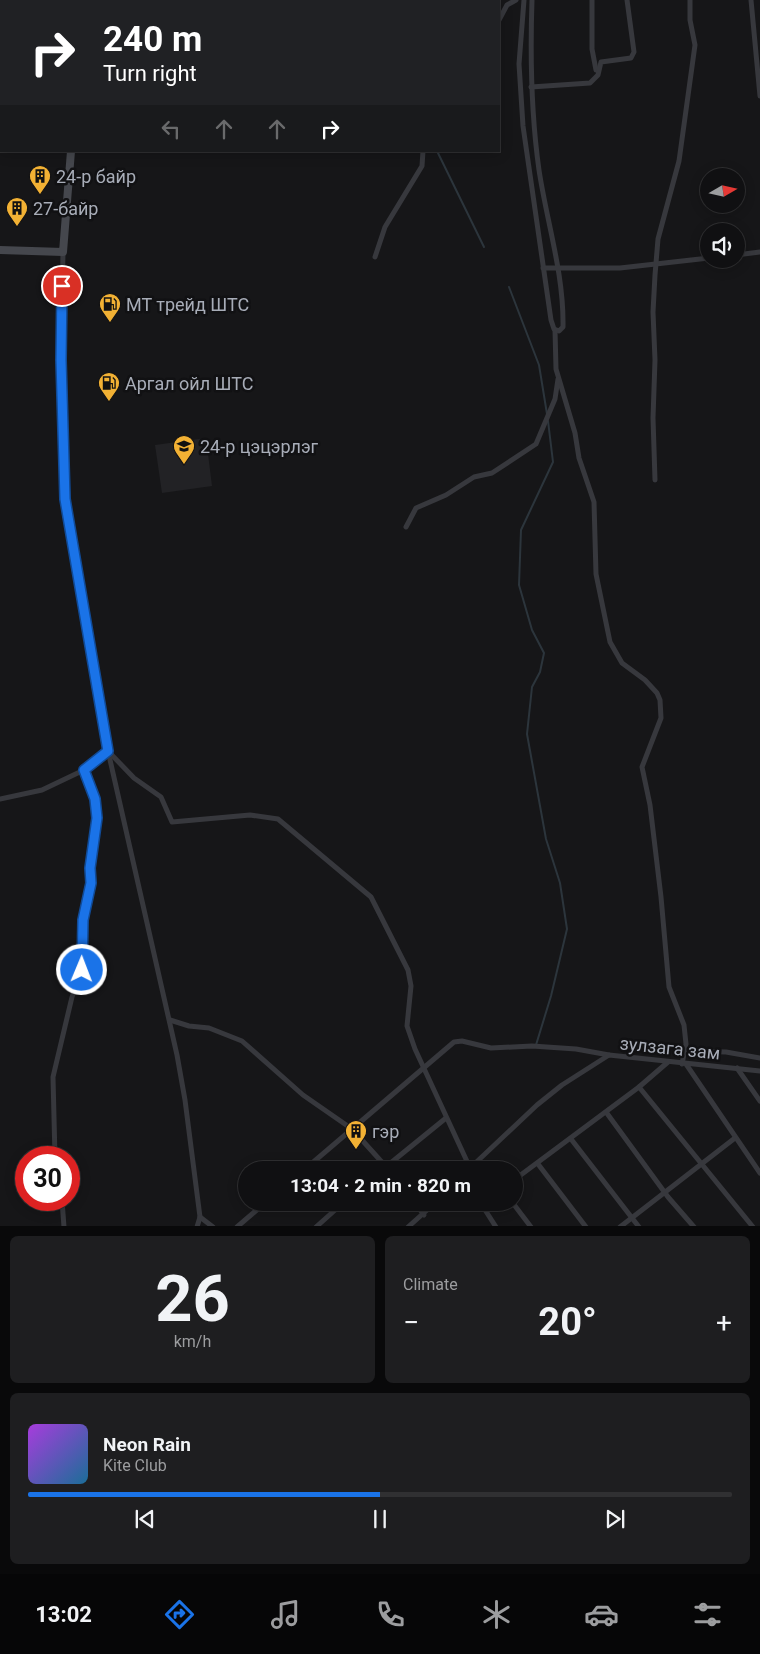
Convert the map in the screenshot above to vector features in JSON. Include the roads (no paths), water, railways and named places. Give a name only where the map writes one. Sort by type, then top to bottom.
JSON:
[{"type":"street","points":[[500,18],[507,5],[516,0]]},
{"type":"street","points":[[524,0],[519,64],[523,126],[551,320],[555,330],[556,370],[575,433],[579,458],[592,492],[595,513],[596,574],[610,642],[622,663],[645,680],[657,693],[660,700],[660,718],[654,739],[642,767],[650,805],[669,987],[684,1026],[686,1050],[684,1064],[760,1173]]},
{"type":"street","points":[[532,0],[529,69],[539,170],[559,270],[563,327],[559,331],[555,330]]},
{"type":"street","points":[[592,0],[592,49],[598,75]]},
{"type":"street","points":[[531,87],[590,83],[598,75],[601,62],[631,58],[633,56],[627,0]]},
{"type":"street","points":[[655,480],[653,418],[656,360],[653,312],[656,264],[658,239],[679,161],[695,45],[690,20],[690,0]]},
{"type":"street","points":[[757,0],[751,2],[760,96]]},
{"type":"street","points":[[71,152],[63,252],[61,360],[65,499],[108,751],[170,1020],[185,1100],[200,1217],[197,1226]]},
{"type":"street","points":[[375,257],[385,227],[422,166],[423,152]]},
{"type":"street","points":[[0,250],[63,252]]},
{"type":"street","points":[[745,254],[760,252]]},
{"type":"street","points":[[544,268],[593,270],[700,259]]},
{"type":"street","points":[[406,527],[416,508],[446,495],[474,477],[492,473],[536,444],[554,399],[558,376]]},
{"type":"street","points":[[0,799],[42,790],[84,770],[108,751]]},
{"type":"street","points":[[108,751],[134,778],[161,797],[172,822],[250,815],[278,819],[371,898],[408,970],[410,986],[408,1026],[424,1068],[466,1161]]},
{"type":"street","points":[[55,1146],[53,1077],[72,997],[82,970],[83,920],[91,883],[90,868],[97,818],[95,799],[84,770]]},
{"type":"street","points":[[170,1020],[189,1026],[209,1028],[242,1041],[303,1095],[352,1129],[378,1161]]},
{"type":"street","points":[[315,1161],[424,1068],[447,1046],[462,1041],[491,1048],[541,1046],[576,1049],[609,1055]]},
{"type":"street","points":[[686,1050],[726,1052],[760,1058]]},
{"type":"street","name":"зулзага зам","points":[[478,1161],[536,1104],[609,1055],[760,1071]]},
{"type":"street","points":[[523,1174],[639,1087],[668,1062]]},
{"type":"street","points":[[737,1068],[760,1101]]},
{"type":"street","points":[[639,1087],[753,1226]]},
{"type":"street","points":[[606,1112],[694,1226]]},
{"type":"street","points":[[395,1161],[446,1118]]},
{"type":"street","points":[[620,1226],[735,1138]]},
{"type":"street","points":[[571,1139],[639,1226]]},
{"type":"street","points":[[538,1164],[586,1226]]},
{"type":"street","points":[[63,1211],[64,1226]]},
{"type":"street","points":[[237,1226],[255,1211]]},
{"type":"street","points":[[316,1226],[334,1211]]},
{"type":"street","points":[[421,1211],[424,1215]]},
{"type":"street","points":[[408,1226],[428,1211]]},
{"type":"street","points":[[486,1211],[496,1226]]},
{"type":"street","points":[[519,1211],[531,1226]]},
{"type":"street","points":[[200,1217],[213,1226]]},
{"type":"waterway","points":[[437,152],[484,247]]},
{"type":"waterway","points":[[509,287],[539,365],[547,414]]},
{"type":"waterway","points":[[536,1045],[551,996],[567,929],[560,883],[546,839],[527,734],[532,687],[540,672],[544,653],[532,630],[519,585],[521,530],[553,462],[548,421]]},
{"type":"place","name":"24-р байр","points":[[40,195]]},
{"type":"place","name":"27-байр","points":[[17,227]]},
{"type":"place","name":"МТ трейд ШТС","points":[[110,323]]},
{"type":"place","name":"Аргал ойл ШТС","points":[[109,402]]},
{"type":"place","name":"24-р цэцэрлэг","points":[[184,465]]},
{"type":"place","name":"гэр","points":[[356,1150]]}]
